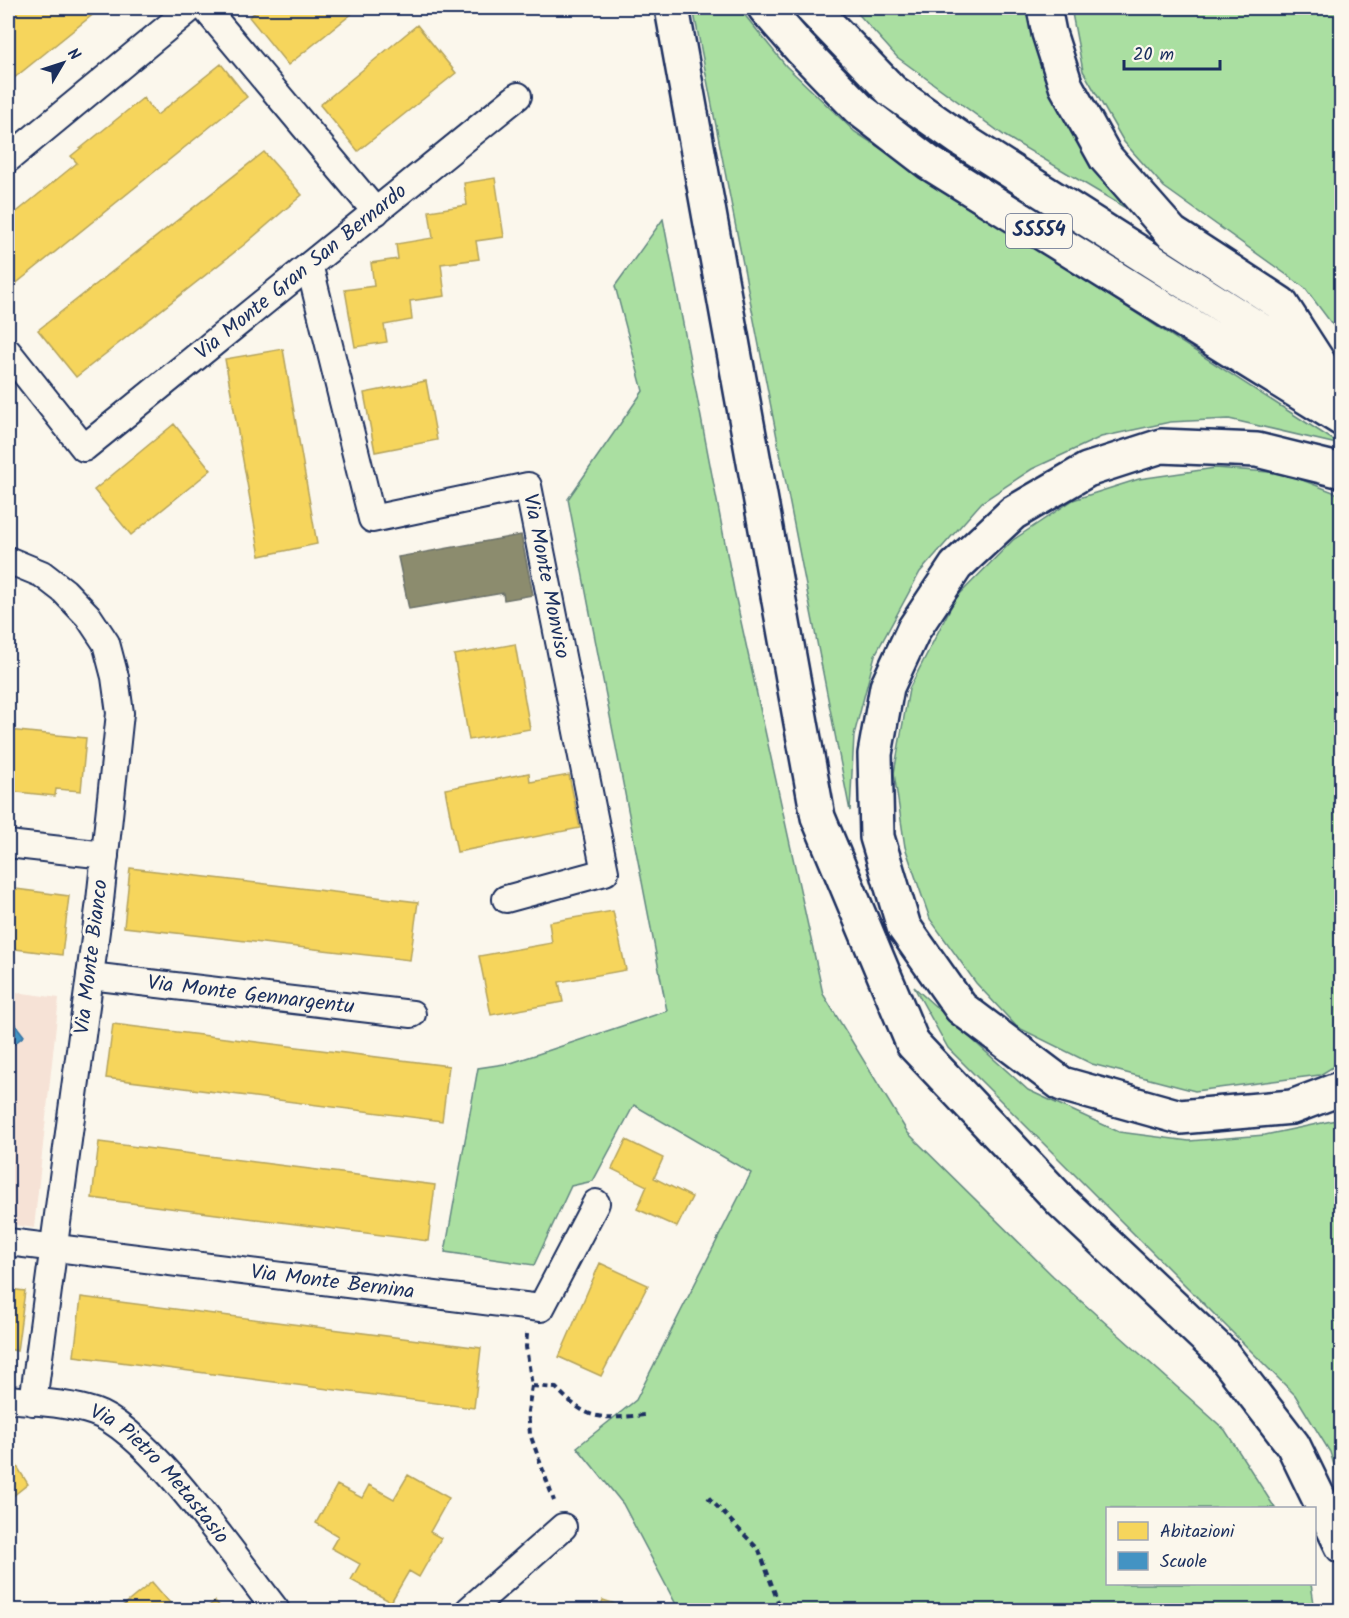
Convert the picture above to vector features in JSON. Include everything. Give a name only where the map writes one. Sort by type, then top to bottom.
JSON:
[{"type":"highway","points":[[672,8],[818,817],[913,1044],[1062,1202],[1223,1354],[1293,1445],[1341,1546]]},
{"type":"highway","name":"SS554","points":[[765,8],[800,48],[860,109],[928,162],[1341,419]]},
{"type":"highway","name":"SS554","points":[[812,8],[892,91],[959,138],[1333,377]]},
{"type":"highway","points":[[1044,8],[1049,33],[1066,86],[1106,158],[1172,233],[1281,303],[1333,377]]},
{"type":"highway","points":[[1341,471],[1257,450],[1161,446],[1087,470],[1013,513],[956,567],[914,630],[887,687],[875,754],[877,837],[904,927],[961,1008],[1062,1084],[1180,1117],[1292,1107],[1341,1088]]},
{"type":"street","points":[[8,159],[191,8]]},
{"type":"street","points":[[206,8],[376,212]]},
{"type":"street","name":"Via Monte Gran San Bernardo","points":[[8,352],[84,448],[518,96]]},
{"type":"street","name":"Via Monte Monviso","points":[[310,267],[372,519],[528,486],[605,872],[506,899]]},
{"type":"street","name":"Via Monte Bianco","points":[[8,560],[42,574],[64,591],[88,616],[106,643],[115,677],[120,713],[90,976],[33,1402]]},
{"type":"street","points":[[8,844],[105,855]]},
{"type":"street","name":"Via Monte Gennargentu","points":[[90,976],[412,1014]]},
{"type":"street","points":[[528,1306],[541,1308],[596,1203]]},
{"type":"street","name":"Via Monte Bernina","points":[[8,1242],[528,1306]]},
{"type":"street","name":"Via Pietro Metastasio","points":[[8,1399],[94,1412],[127,1430],[166,1471],[276,1611]]},
{"type":"street","points":[[469,1611],[563,1527]]},
{"type":"path","points":[[528,1306],[526,1347],[532,1386],[528,1411],[530,1434],[563,1527]]},
{"type":"path","points":[[532,1386],[556,1388],[571,1404],[598,1418],[645,1414]]},
{"type":"path","points":[[708,1497],[759,1550],[782,1611]]},
{"type":"shaded area","points":[[8,991],[59,998],[34,1228],[8,1224]]},
{"type":"green space","points":[[693,8],[739,8],[786,66],[855,132],[1341,445],[1229,419],[1170,422],[1101,437],[1032,469],[982,502],[920,572],[875,655],[854,735],[850,811]]},
{"type":"green space","points":[[853,8],[1027,8],[1044,77],[1074,137],[1124,207],[1005,136],[897,57]]},
{"type":"green space","points":[[1071,8],[1341,8],[1341,336],[1305,288],[1164,187],[1124,142],[1083,71]]},
{"type":"green space","points":[[663,219],[734,590],[823,994],[908,1133],[1053,1276],[1225,1430],[1274,1507],[1106,1507],[1106,1585],[1311,1585],[1315,1610],[679,1610],[623,1504],[577,1447],[636,1400],[751,1173],[634,1105],[593,1181],[571,1186],[534,1265],[445,1252],[478,1068],[511,1063],[667,1011],[568,499],[643,391],[615,286]]},
{"type":"green space","points":[[1215,468],[1284,473],[1341,495],[1341,1062],[1320,1075],[1195,1091],[1092,1064],[1017,1027],[976,983],[930,919],[905,847],[894,773],[909,689],[955,599],[1013,540],[1073,500],[1139,479]]},
{"type":"green space","points":[[914,987],[1028,1090],[1119,1132],[1189,1141],[1265,1135],[1341,1119],[1341,1487],[1330,1452],[1295,1395],[948,1048]]},
{"type":"building: Abitazioni","points":[[8,8],[101,8],[8,83]]},
{"type":"building: Abitazioni","points":[[261,8],[359,8],[288,65],[249,17]]},
{"type":"building: Abitazioni","points":[[417,25],[456,73],[358,151],[320,105]]},
{"type":"building: Abitazioni","points":[[221,64],[247,97],[8,290],[8,219],[77,163],[71,156],[143,98],[157,115]]},
{"type":"building: Abitazioni","points":[[264,152],[302,195],[245,244],[76,377],[38,330]]},
{"type":"building: Abitazioni","points":[[495,178],[504,237],[476,241],[479,259],[441,264],[445,296],[410,301],[412,320],[384,325],[387,342],[355,347],[345,290],[374,286],[371,263],[398,259],[396,244],[433,238],[429,211],[467,205],[464,183]]},
{"type":"building: Abitazioni","points":[[283,349],[317,544],[260,556],[225,359]]},
{"type":"building: Abitazioni","points":[[426,381],[437,440],[375,452],[364,393]]},
{"type":"building: Abitazioni","points":[[174,424],[211,470],[131,535],[94,490]]},
{"type":"building: Abitazioni","points":[[515,644],[530,729],[469,740],[454,655]]},
{"type":"building: Abitazioni","points":[[8,730],[86,738],[81,791],[56,789],[55,796],[8,791]]},
{"type":"building: Abitazioni","points":[[529,773],[530,782],[569,775],[580,828],[457,852],[445,789]]},
{"type":"building: Abitazioni","points":[[130,868],[418,902],[410,960],[124,927]]},
{"type":"building: Abitazioni","points":[[8,888],[69,896],[62,955],[8,948]]},
{"type":"building: Abitazioni","points":[[613,911],[626,970],[559,982],[563,1002],[491,1015],[479,956],[552,943],[549,922]]},
{"type":"building: Abitazioni","points":[[113,1024],[449,1066],[442,1121],[106,1078]]},
{"type":"building: Abitazioni","points":[[626,1140],[663,1158],[654,1178],[692,1197],[677,1227],[637,1209],[647,1186],[612,1169]]},
{"type":"building: Abitazioni","points":[[99,1142],[435,1185],[428,1241],[92,1198]]},
{"type":"building: Abitazioni","points":[[600,1263],[648,1285],[601,1376],[559,1357]]},
{"type":"building: Abitazioni","points":[[8,1289],[25,1291],[17,1351],[8,1349]]},
{"type":"building: Abitazioni","points":[[81,1297],[481,1348],[474,1408],[74,1356]]},
{"type":"building: Abitazioni","points":[[8,1452],[28,1484],[8,1500]]},
{"type":"building: Abitazioni","points":[[408,1475],[449,1498],[430,1532],[441,1538],[419,1577],[409,1571],[391,1602],[351,1580],[360,1564],[331,1548],[338,1536],[316,1523],[337,1485],[362,1498],[369,1485],[394,1499]]},
{"type":"building: Abitazioni","points":[[152,1582],[176,1610],[118,1610]]},
{"type":"building: Abitazioni","points":[[603,1600],[634,1610],[599,1610]]},
{"type":"building: Abitazioni","points":[[215,1601],[223,1610],[204,1610]]},
{"type":"building: Abitazioni","points":[[558,1603],[579,1610],[556,1610]]},
{"type":"building: Scuole","points":[[8,1015],[24,1036],[8,1049]]},
{"type":"building: Industria","points":[[521,535],[533,595],[504,600],[503,593],[409,609],[398,557]]}]
